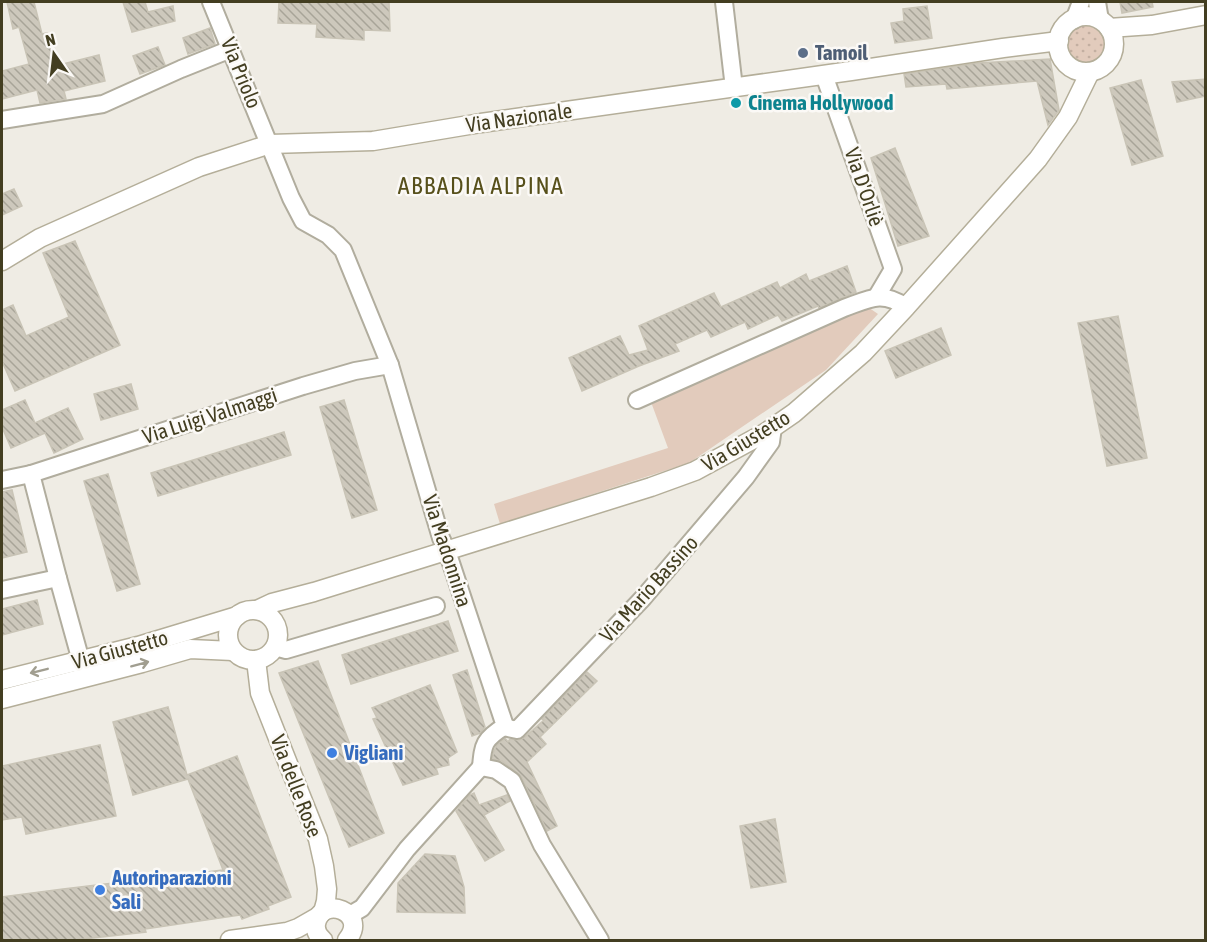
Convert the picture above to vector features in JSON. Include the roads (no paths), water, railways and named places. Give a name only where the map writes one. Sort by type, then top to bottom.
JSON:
[{"type":"main road","points":[[1104,24],[1152,25],[1206,15]]},
{"type":"main road","points":[[1114,51],[1113,35],[1104,24],[1092,17],[1074,20],[1061,32],[1060,54],[1067,64],[1081,70],[1098,70],[1105,65],[1114,51],[1152,25]]},
{"type":"main road","name":"Via Nazionale","points":[[2,261],[40,238],[199,167],[270,144],[373,141],[481,123],[1059,41]]},
{"type":"main road","name":"Via Giustetto","points":[[257,610],[272,603],[651,488],[695,471],[773,427],[794,413],[858,357],[906,308],[1038,159],[1068,117],[1073,91],[1081,70]]},
{"type":"main road","name":"Via Giustetto","points":[[276,626],[292,607],[314,592]]},
{"type":"main road","points":[[257,610],[272,618],[278,633],[278,640],[270,654],[264,658],[248,660],[239,657],[233,651],[229,644],[228,628],[231,621],[243,612],[257,610]]},
{"type":"main road","name":"Via Giustetto","points":[[2,699],[138,646],[237,616]]},
{"type":"main road","name":"Via Giustetto","points":[[2,680],[82,669],[190,649],[233,651]]},
{"type":"main road","name":"Via delle Rose","points":[[256,660],[260,693],[318,839],[327,889],[326,901],[317,921],[317,932],[322,940]]},
{"type":"main road","points":[[318,839],[353,925],[353,930],[347,940]]},
{"type":"main road","points":[[230,940],[287,932],[334,908],[347,913]]},
{"type":"street","name":"Via Priolo","points":[[211,2],[270,144]]},
{"type":"street","points":[[724,2],[734,88]]},
{"type":"street","points":[[1074,20],[1081,2]]},
{"type":"street","points":[[1097,2],[1104,24]]},
{"type":"street","points":[[2,120],[103,104],[231,49]]},
{"type":"street","name":"Via D'Orliè","points":[[824,75],[893,269],[877,297]]},
{"type":"street","name":"Via Madonnina","points":[[270,144],[291,198],[303,221],[328,235],[344,250],[390,365],[441,538],[505,726]]},
{"type":"street","points":[[637,400],[844,308],[877,297],[895,299],[906,308]]},
{"type":"street","name":"Via Luigi Valmaggi","points":[[2,480],[31,474],[303,386],[355,371],[390,365]]},
{"type":"street","name":"Via Mario Bassino","points":[[505,726],[508,729],[517,729],[643,598],[746,477],[771,442],[773,427]]},
{"type":"street","points":[[31,474],[82,669]]},
{"type":"street","points":[[2,590],[58,578]]},
{"type":"street","points":[[275,647],[286,650],[436,606]]},
{"type":"street","points":[[347,913],[362,908],[407,849],[481,767],[483,747],[493,733],[505,726]]},
{"type":"street","points":[[481,767],[496,770],[512,781],[542,846],[600,940]]},
{"type":"place","name":"Tamoil","points":[[803,53]]},
{"type":"place","name":"Cinema Hollywood","points":[[736,103]]},
{"type":"place","name":"Vigliani","points":[[332,753]]},
{"type":"place","name":"Autoriparazioni Sali","points":[[100,890]]},
{"type":"district","name":"ABBADIA ALPINA","points":[[481,186]]}]
